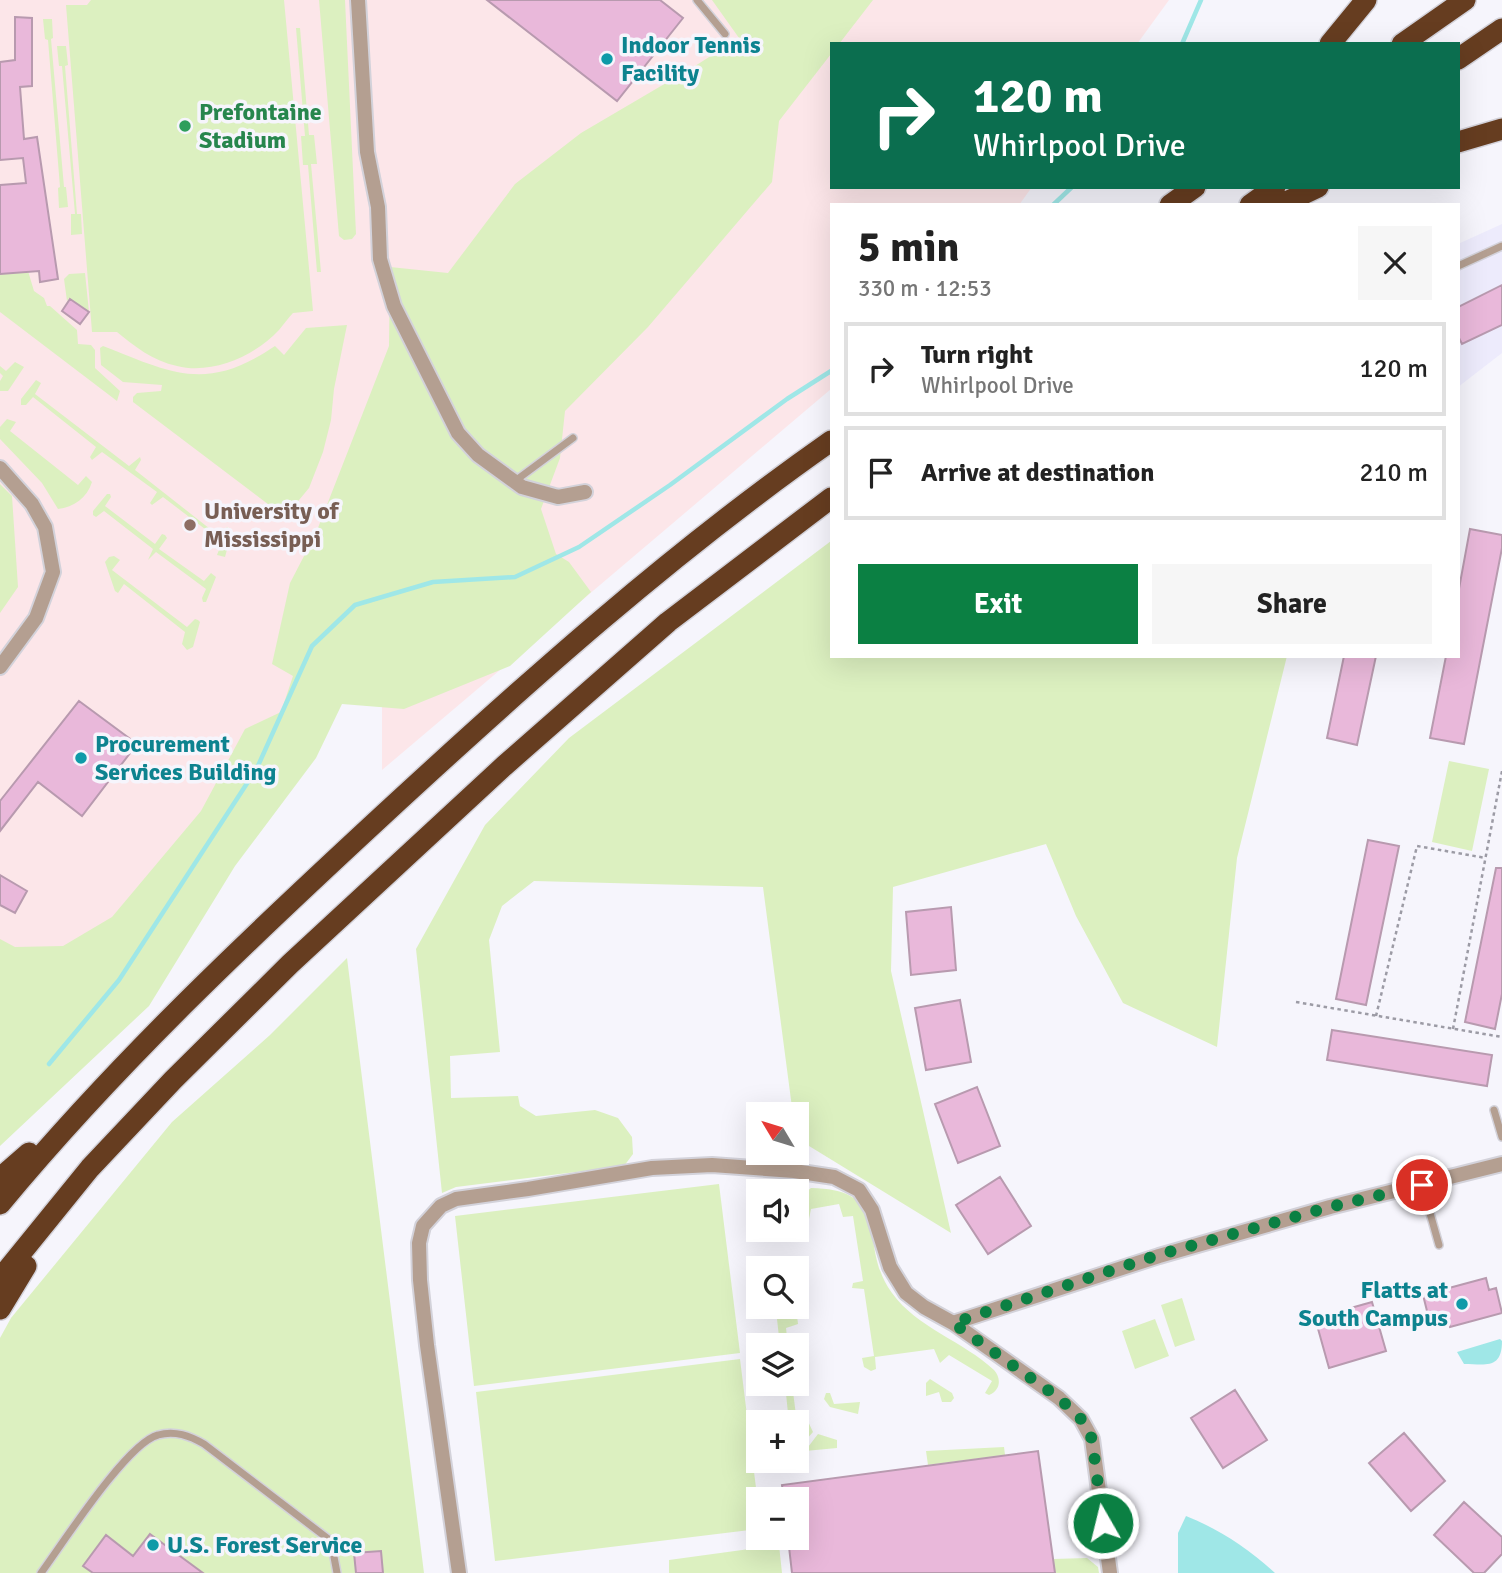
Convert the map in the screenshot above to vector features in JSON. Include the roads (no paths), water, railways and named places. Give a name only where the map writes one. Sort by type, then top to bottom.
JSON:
[{"type":"highway","points":[[1332,42],[1366,0]]},
{"type":"highway","points":[[1405,42],[1465,0]]},
{"type":"highway","points":[[1460,59],[1502,29]]},
{"type":"highway","points":[[1460,141],[1502,129]]},
{"type":"highway","points":[[1171,203],[1184,189]]},
{"type":"highway","points":[[1172,203],[1192,189]]},
{"type":"highway","points":[[1253,203],[1272,189]]},
{"type":"highway","points":[[1284,203],[1314,189]]},
{"type":"highway","points":[[0,1178],[118,1070],[286,905],[499,708],[633,591],[830,442]]},
{"type":"highway","points":[[0,1279],[90,1168],[173,1080],[290,964],[504,766],[668,622],[830,499]]},
{"type":"highway","points":[[0,1204],[118,1070]]},
{"type":"highway","points":[[0,1309],[90,1168]]},
{"type":"street","points":[[358,0],[367,152],[378,207],[380,259],[394,306],[458,433],[478,455],[523,487],[558,497],[585,492]]},
{"type":"street","points":[[0,468],[32,504],[45,527],[53,572],[36,618],[0,667]]},
{"type":"street","points":[[953,1323],[1158,1255],[1330,1207],[1502,1164]]},
{"type":"street","points":[[459,1573],[420,1280],[419,1243],[423,1226],[441,1206],[456,1199],[652,1168],[740,1166],[834,1177],[859,1190],[872,1210],[890,1267],[906,1293],[1059,1398],[1081,1419],[1092,1439],[1110,1573]]},
{"type":"lane","points":[[696,0],[725,34]]},
{"type":"lane","points":[[1460,265],[1502,246]]},
{"type":"lane","points":[[515,481],[573,438]]},
{"type":"lane","points":[[1494,1110],[1502,1137]]},
{"type":"lane","points":[[1422,1185],[1438,1245]]},
{"type":"lane","points":[[41,1573],[124,1460],[143,1442],[158,1435],[175,1433],[189,1436],[204,1444],[331,1541],[337,1573]]},
{"type":"water","points":[[1500,1339],[1502,1341],[1499,1357],[1491,1363],[1464,1364],[1457,1352]]},
{"type":"water","points":[[1186,1516],[1233,1540],[1275,1573],[1178,1573],[1178,1533]]},
{"type":"waterway","points":[[1183,42],[1201,0]]},
{"type":"waterway","points":[[1055,203],[1070,189]]},
{"type":"waterway","points":[[49,1064],[119,980],[257,768],[312,646],[355,605],[433,582],[515,577],[579,547],[670,485],[787,399],[830,372]]},
{"type":"place","name":"Indoor Tennis Facility","points":[[607,59]]},
{"type":"place","name":"Prefontaine Stadium","points":[[185,126]]},
{"type":"place","name":"University of Mississippi","points":[[190,525]]},
{"type":"place","name":"Procurement Services Building","points":[[81,758]]},
{"type":"place","name":"Flatts at South Campus","points":[[1462,1304]]},
{"type":"place","name":"U.S. Forest Service","points":[[153,1545]]}]
